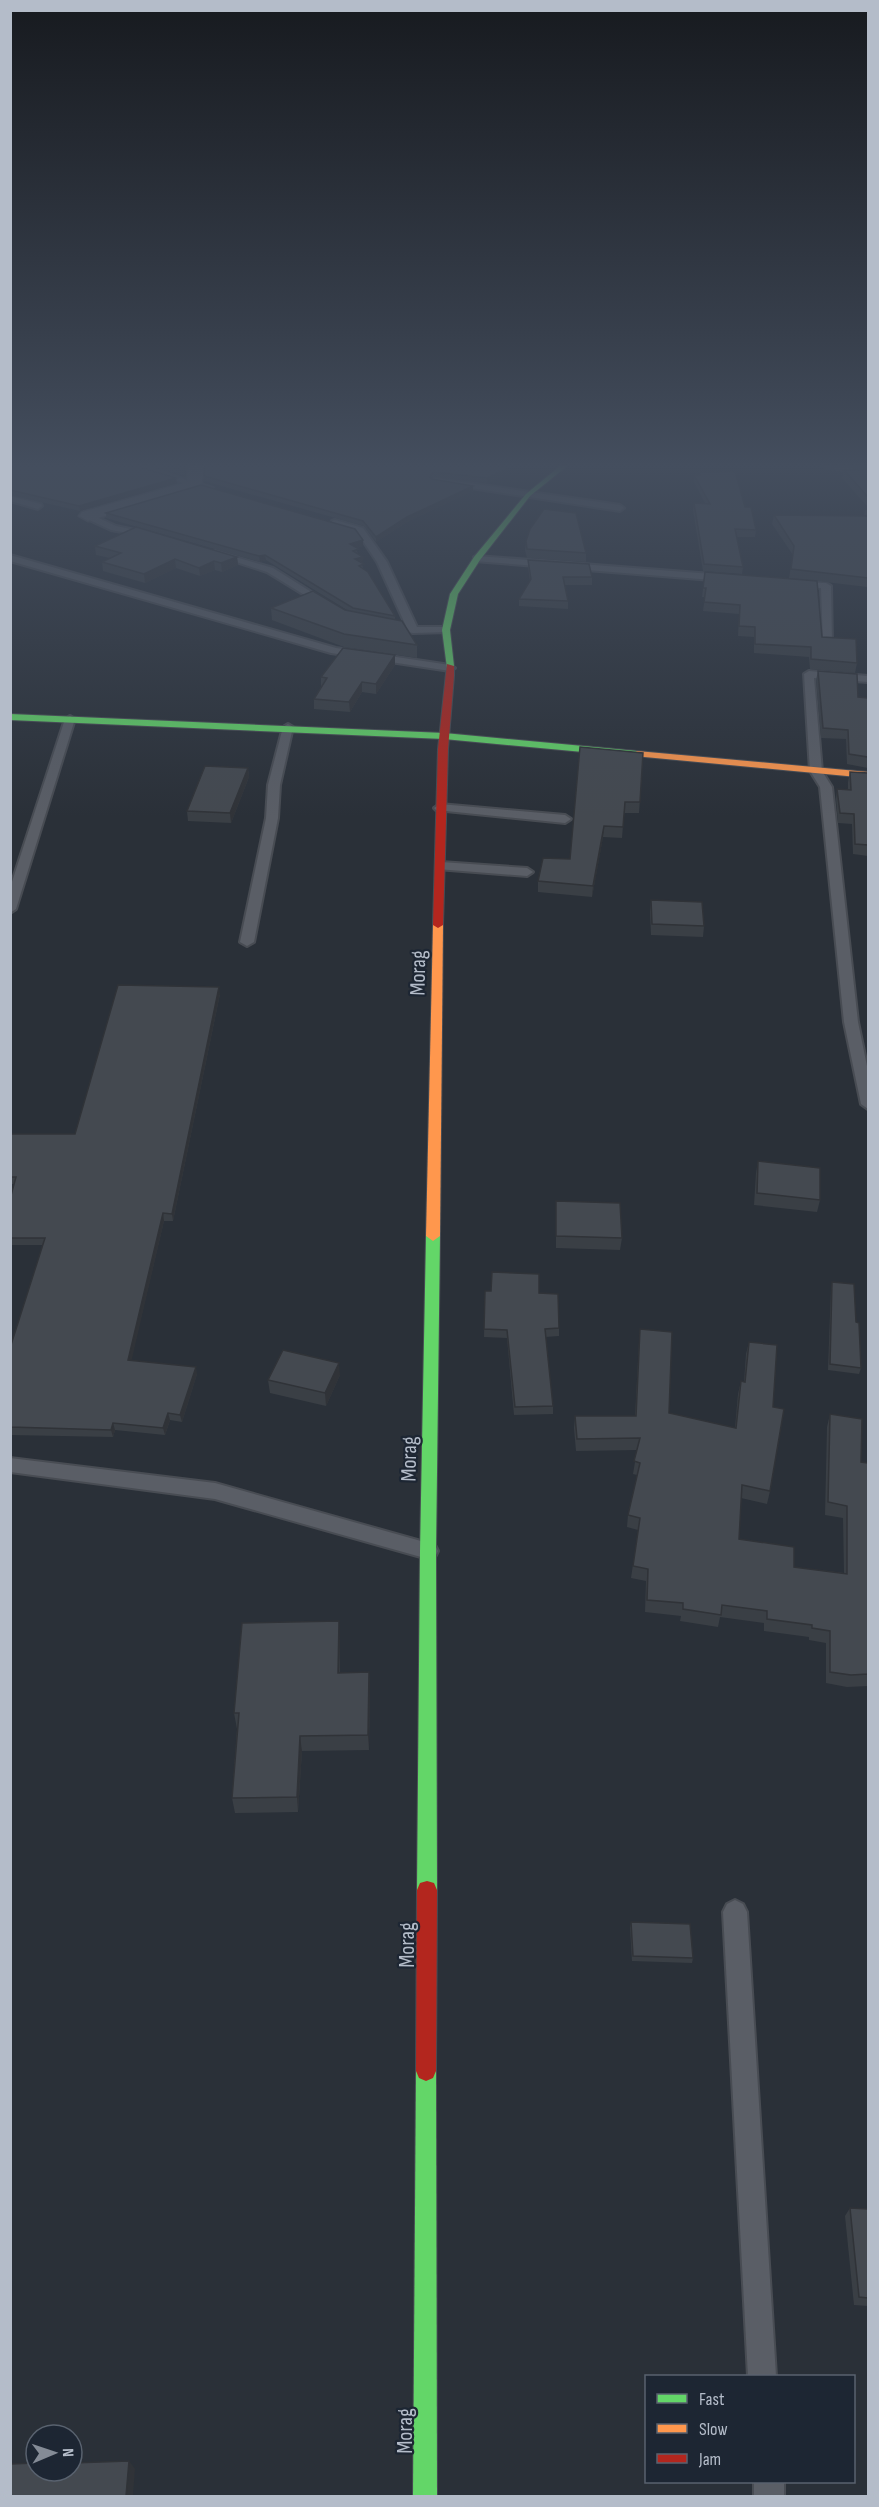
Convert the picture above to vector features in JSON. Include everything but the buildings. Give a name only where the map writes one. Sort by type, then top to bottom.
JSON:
[{"type":"main road","name":"Morag","points":[[425,2496],[428,1551],[441,808],[444,736],[450,702],[450,668],[446,630],[454,594],[461,583]]},
{"type":"main road","points":[[10,717],[444,736],[868,775]]},
{"type":"lane","points":[[97,583],[335,651],[450,668]]},
{"type":"lane","points":[[291,583],[339,612]]},
{"type":"lane","points":[[392,583],[413,630]]},
{"type":"lane","points":[[791,583],[826,586],[828,643]]},
{"type":"lane","points":[[381,624],[413,630],[446,630]]},
{"type":"lane","points":[[868,679],[809,674],[816,771],[826,787],[851,1022],[868,1104]]},
{"type":"lane","points":[[10,909],[70,719]]},
{"type":"lane","points":[[247,942],[272,818],[274,785],[288,728]]},
{"type":"lane","points":[[441,808],[565,819]]},
{"type":"lane","points":[[441,866],[527,872]]},
{"type":"lane","points":[[10,1464],[214,1491],[428,1551]]},
{"type":"lane","points":[[735,1912],[762,2375]]},
{"type":"traffic: fast","points":[[450,666],[446,630],[454,594],[461,583]]},
{"type":"traffic: fast","points":[[10,717],[444,736],[637,754]]},
{"type":"traffic: fast","points":[[427,1890],[428,1551],[433,1236]]},
{"type":"traffic: fast","points":[[425,2496],[426,2071]]},
{"type":"traffic: slow","points":[[637,754],[868,775]]},
{"type":"traffic: slow","points":[[433,1236],[438,925]]},
{"type":"traffic: jam","points":[[438,925],[442,771],[450,666]]},
{"type":"traffic: jam","points":[[426,2071],[427,1890]]}]
